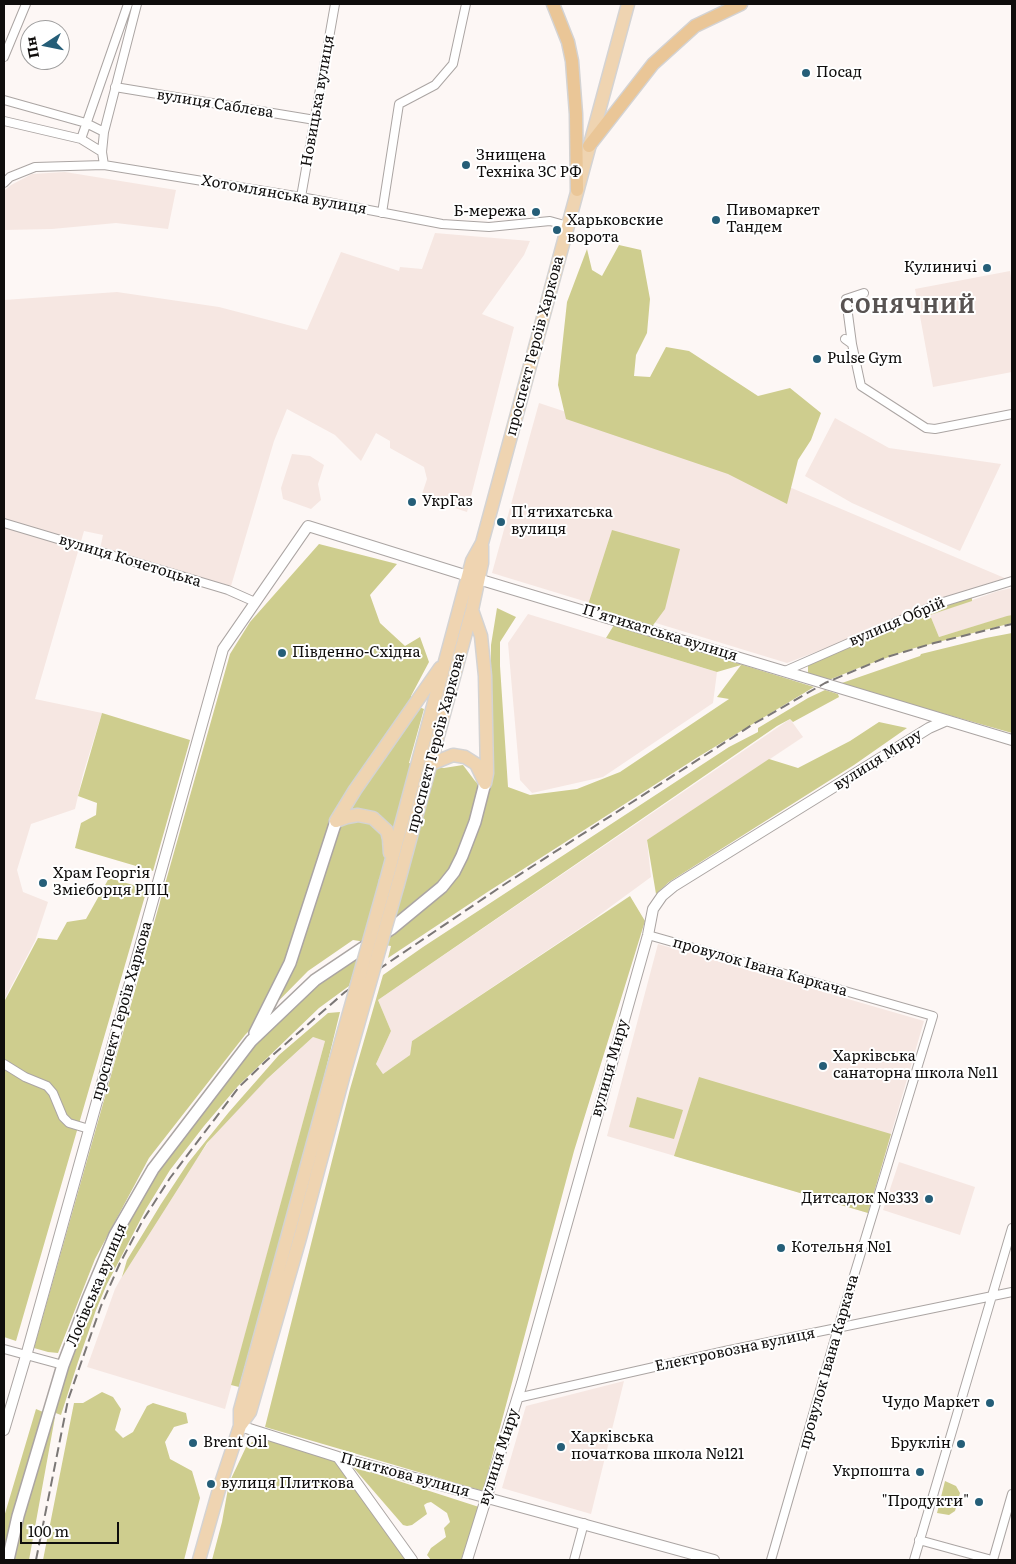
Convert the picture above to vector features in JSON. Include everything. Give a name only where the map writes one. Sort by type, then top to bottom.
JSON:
[{"type":"highway","points":[[553,4],[568,42],[572,61],[575,91],[577,190]]},
{"type":"highway","points":[[589,146],[653,64],[695,26],[741,4]]},
{"type":"main road","name":"проспект Героїв Харкова","points":[[392,878],[431,764],[472,610],[472,561],[482,543],[628,4]]},
{"type":"main road","name":"проспект Героїв Харкова","points":[[392,878],[444,662],[473,578]]},
{"type":"main road","points":[[251,1041],[315,980],[391,929],[442,887],[454,872],[475,822],[487,773],[485,676],[481,636],[472,610]]},
{"type":"main road","points":[[251,1041],[290,963],[336,821],[355,790],[444,662]]},
{"type":"main road","points":[[431,764],[453,755],[465,756],[476,764],[485,783]]},
{"type":"main road","points":[[199,1560],[220,1486],[240,1426],[240,1410],[339,1072],[392,878],[387,831],[373,818],[358,815],[336,821]]},
{"type":"main road","name":"Лосівська вулиця","points":[[8,1560],[18,1516],[63,1365],[115,1236],[153,1169],[251,1041]]},
{"type":"street","points":[[4,57],[26,4]]},
{"type":"street","points":[[81,139],[128,4]]},
{"type":"street","points":[[104,165],[102,152],[104,132],[137,4]]},
{"type":"street","name":"Новицька вулиця","points":[[302,197],[335,4]]},
{"type":"street","points":[[382,213],[399,104],[435,85],[453,64],[466,4]]},
{"type":"street","name":"вулиця Саблєва","points":[[116,87],[315,120]]},
{"type":"street","points":[[4,100],[86,123],[104,132]]},
{"type":"street","points":[[4,121],[81,139],[102,152]]},
{"type":"street","name":"Хотомлянська вулиця","points":[[4,183],[10,177],[35,167],[104,165],[302,197],[442,224],[489,226],[550,221],[568,226]]},
{"type":"street","points":[[864,293],[846,299],[852,344],[861,386],[926,428],[935,429],[1012,414]]},
{"type":"street","points":[[845,338],[852,344]]},
{"type":"street","name":"вулиця Кочетоцька","points":[[4,523],[228,590],[255,602]]},
{"type":"street","name":"проспект Героїв Харкова","points":[[4,1430],[223,649],[308,526]]},
{"type":"street","name":"П’ятихатська вулиця","points":[[308,526],[473,578],[1012,740]]},
{"type":"street","name":"вулиця Обрій","points":[[785,671],[940,603],[1012,581]]},
{"type":"street","name":"вулиця Миру","points":[[467,1560],[517,1398],[648,936],[653,909],[662,896],[674,886],[929,728],[945,721]]},
{"type":"street","name":"провулок Івана Каркача","points":[[648,936],[933,1016],[838,1328],[771,1560]]},
{"type":"street","points":[[4,1064],[25,1077],[47,1086],[53,1093],[63,1117],[69,1123],[89,1129]]},
{"type":"street","points":[[914,1560],[1012,1228]]},
{"type":"street","name":"Електровозна вулиця","points":[[517,1398],[725,1351],[1012,1292]]},
{"type":"street","points":[[4,1349],[63,1365]]},
{"type":"street","name":"Плиткова вулиця","points":[[240,1426],[338,1457],[714,1560]]},
{"type":"street","points":[[338,1457],[412,1560]]},
{"type":"street","points":[[919,1540],[993,1560],[1012,1494]]},
{"type":"street","points":[[574,1560],[584,1523]]},
{"type":"shaded area","points":[[65,172],[176,190],[168,229],[116,223],[52,229],[4,230],[4,191],[32,174]]},
{"type":"shaded area","points":[[435,233],[530,241],[524,255],[482,314],[514,327],[467,512],[421,497],[427,479],[424,467],[390,448],[390,441],[376,433],[361,461],[335,435],[287,409],[274,441],[231,586],[100,549],[103,535],[84,531],[35,699],[102,713],[83,774],[75,809],[31,824],[17,870],[23,892],[48,902],[35,941],[4,1000],[4,300],[117,292],[219,307],[307,330],[341,252],[399,271],[400,267],[422,269]]},
{"type":"shaded area","points":[[619,245],[641,250],[650,299],[647,333],[636,355],[634,376],[650,377],[666,347],[689,351],[758,396],[790,388],[821,413],[811,440],[798,460],[787,504],[728,474],[566,419],[558,385],[567,302],[587,249],[592,270],[602,276]]},
{"type":"shaded area","points":[[1010,271],[1012,285],[1012,372],[933,387],[915,289]]},
{"type":"shaded area","points":[[539,403],[775,481],[1007,579],[787,663],[492,573]]},
{"type":"shaded area","points":[[835,418],[889,448],[1001,464],[960,551],[852,503],[805,476]]},
{"type":"shaded area","points":[[292,454],[310,456],[324,465],[318,484],[321,500],[311,509],[283,499],[281,488]]},
{"type":"shaded area","points":[[612,530],[680,549],[665,609],[651,628],[586,611]]},
{"type":"shaded area","points":[[319,544],[397,564],[370,595],[380,623],[405,646],[420,637],[429,662],[411,696],[419,707],[424,709],[409,763],[422,765],[467,600],[470,601],[426,765],[444,768],[463,765],[475,781],[489,794],[491,645],[497,608],[516,617],[500,642],[508,787],[530,795],[577,789],[620,772],[729,699],[717,697],[741,665],[717,672],[606,638],[614,625],[814,687],[698,757],[388,958],[391,946],[353,940],[308,971],[245,1035],[149,1158],[95,1259],[58,1353],[34,1348],[230,654],[250,622]]},
{"type":"shaded area","points":[[1012,588],[1012,615],[939,637],[930,615],[998,591]]},
{"type":"shaded area","points":[[972,596],[972,601],[930,615],[939,637],[1012,615],[1012,623],[911,649],[829,680],[810,676],[808,673],[808,664],[929,612]]},
{"type":"shaded area","points":[[528,614],[717,672],[713,703],[603,777],[532,793],[520,780],[508,643]]},
{"type":"shaded area","points":[[1012,633],[1012,733],[839,684],[920,656],[921,654]]},
{"type":"shaded area","points":[[825,690],[838,694],[839,697],[793,722],[790,719],[777,726],[378,1000],[391,1031],[376,1064],[383,1074],[410,1055],[412,1041],[630,896],[645,921],[574,1151],[483,1491],[265,1427],[350,1089],[383,975],[729,747],[758,732],[758,728]]},
{"type":"shaded area","points":[[102,713],[190,740],[153,871],[75,848],[81,823],[96,815],[97,803],[78,796]]},
{"type":"shaded area","points":[[790,719],[803,737],[647,841],[651,877],[591,921],[412,1041],[410,1055],[383,1074],[376,1064],[391,1031],[378,1000]]},
{"type":"shaded area","points":[[879,722],[907,728],[854,765],[669,882],[656,894],[647,840],[769,759],[798,768],[850,741]]},
{"type":"shaded area","points":[[109,878],[147,889],[16,1341],[4,1337],[4,1002],[38,938],[57,940],[67,922],[86,919]]},
{"type":"shaded area","points":[[658,944],[924,1021],[868,1213],[607,1136]]},
{"type":"shaded area","points":[[358,959],[349,986],[319,1008],[238,1086],[170,1170],[146,1209],[107,1284],[96,1310],[61,1415],[53,1412],[62,1375],[99,1277],[147,1185],[270,1023],[340,967]]},
{"type":"shaded area","points":[[340,1012],[308,1142],[239,1387],[231,1385],[325,1041],[313,1037],[267,1079],[207,1143],[122,1277],[127,1260],[161,1204],[188,1163],[229,1112],[279,1055],[328,1013]]},
{"type":"shaded area","points":[[313,1037],[325,1041],[225,1409],[87,1367],[115,1289],[151,1224],[226,1117]]},
{"type":"shaded area","points":[[699,1077],[891,1134],[868,1213],[674,1156]]},
{"type":"shaded area","points":[[637,1097],[683,1110],[674,1139],[629,1127]]},
{"type":"shaded area","name":"Дитсадок №333","points":[[899,1162],[975,1187],[960,1235],[883,1210]]},
{"type":"shaded area","name":"Харківська початкова школа №121","points":[[624,1381],[591,1514],[502,1488],[526,1406]]},
{"type":"shaded area","points":[[102,1392],[113,1397],[121,1409],[115,1430],[123,1438],[133,1432],[147,1406],[153,1403],[186,1413],[188,1423],[174,1427],[165,1442],[170,1459],[192,1471],[200,1498],[184,1560],[43,1560],[74,1403],[83,1403]]},
{"type":"shaded area","points":[[36,1409],[55,1417],[29,1560],[4,1560],[4,1517]]},
{"type":"shaded area","points":[[260,1438],[335,1460],[408,1560],[212,1560],[222,1522],[229,1483],[247,1445]]},
{"type":"shaded area","points":[[352,1466],[479,1507],[461,1560],[431,1560],[427,1555],[431,1548],[446,1537],[444,1528],[450,1522],[447,1513],[431,1502],[427,1503],[424,1505],[427,1514],[412,1525],[403,1525]]},
{"type":"shaded area","points":[[945,1481],[956,1486],[960,1493],[955,1511],[949,1515],[937,1513]]},
{"type":"railway","points":[[36,1560],[68,1400],[101,1306],[120,1263],[143,1220],[170,1178],[239,1087],[266,1061],[345,992],[505,884],[755,723],[825,683],[887,657],[934,643],[1012,624]]},
{"type":"place","name":"Посад","points":[[806,73]]},
{"type":"place","name":"Знищена Техніка ЗС РФ","points":[[466,165]]},
{"type":"place","name":"Б-мережа","points":[[536,212]]},
{"type":"place","name":"Пивомаркет Тандем","points":[[716,220]]},
{"type":"place","name":"Харьковские ворота","points":[[557,230]]},
{"type":"place","name":"Кулиничі","points":[[987,268]]},
{"type":"place","name":"Pulse Gym","points":[[817,359]]},
{"type":"place","name":"УкрГаз","points":[[412,502]]},
{"type":"place","name":"П'ятихатська вулиця","points":[[501,522]]},
{"type":"place","name":"Південно-Східна","points":[[282,653]]},
{"type":"place","name":"Храм Георгія Змієборця РПЦ","points":[[43,883]]},
{"type":"place","name":"Харківська санаторна школа №11","points":[[823,1066]]},
{"type":"place","name":"Дитсадок №333","points":[[929,1199]]},
{"type":"place","name":"Котельня №1","points":[[781,1248]]},
{"type":"place","name":"Чудо Маркет","points":[[990,1403]]},
{"type":"place","name":"Brent Oil","points":[[193,1443]]},
{"type":"place","name":"Бруклін","points":[[961,1444]]},
{"type":"place","name":"Харківська початкова школа №121","points":[[561,1447]]},
{"type":"place","name":"Укрпошта","points":[[920,1472]]},
{"type":"place","name":"вулиця Плиткова","points":[[211,1484]]},
{"type":"place","name":"\"Продукти\"","points":[[979,1502]]},
{"type":"district","name":"СОНЯЧНИЙ","points":[[908,307]]}]
